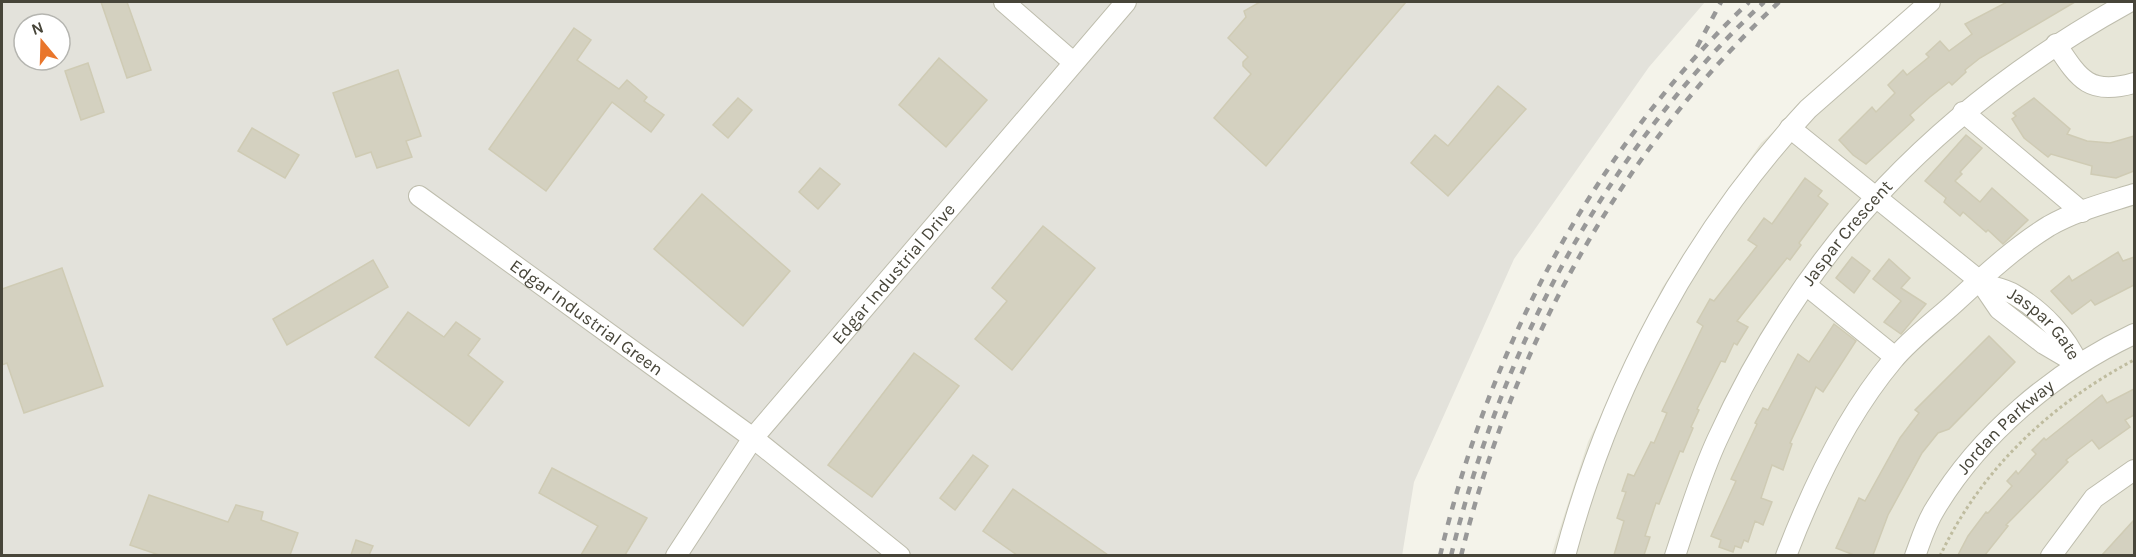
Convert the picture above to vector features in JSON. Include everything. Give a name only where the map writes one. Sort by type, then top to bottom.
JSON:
[{"type":"street","points":[[1004,2],[1072,62]]},
{"type":"street","name":"Edgar Industrial Drive","points":[[676,555],[753,438],[1125,2]]},
{"type":"street","points":[[1565,555],[1596,451],[1657,318],[1738,193],[1790,128],[1816,101],[1930,2]]},
{"type":"street","name":"Jaspar Crescent","points":[[1675,555],[1716,441],[1761,354],[1806,285],[1875,198],[1937,134],[2014,72],[2056,44],[2129,2]]},
{"type":"street","points":[[2056,44],[2078,76],[2089,84],[2102,88],[2134,83]]},
{"type":"street","points":[[1963,112],[2082,212]]},
{"type":"street","name":"Jaspar Gate","points":[[1790,128],[1981,282],[2014,294],[2054,327],[2072,350],[2078,364]]},
{"type":"street","points":[[1786,555],[1818,480],[1848,425],[1894,357],[2047,227],[2134,194]]},
{"type":"street","name":"Edgar Industrial Green","points":[[419,196],[753,438],[900,555]]},
{"type":"street","points":[[1806,285],[1894,357]]},
{"type":"street","name":"Jordan Parkway","points":[[1915,555],[1934,512],[1958,474],[2018,412],[2078,364],[2134,334]]},
{"type":"street","points":[[2051,555],[2094,498],[2134,470]]},
{"type":"path","points":[[1940,555],[1980,488],[2009,453],[2066,402],[2098,379],[2134,360]]},
{"type":"shaded area","points":[[2,2],[1705,2],[1649,67],[1514,259],[1414,482],[1402,556],[2,555]]},
{"type":"shaded area","points":[[1916,2],[2134,2],[2134,555],[1551,556],[1588,442],[1662,288],[1761,143]]},
{"type":"building","points":[[101,2],[127,2],[151,70],[127,78]]},
{"type":"building","points":[[1260,2],[1406,2],[1266,166],[1214,118],[1251,74],[1243,66],[1243,62],[1248,57],[1228,38],[1246,17],[1244,11]]},
{"type":"building","points":[[2007,2],[2075,2],[1980,58],[1952,85],[1949,82],[1910,115],[1914,120],[1866,164],[1853,155],[1839,140],[1872,107],[1876,112],[1895,93],[1888,85],[1903,70],[1907,75],[1929,57],[1926,54],[1940,41],[1949,51],[1972,34],[1965,24]]},
{"type":"building","points":[[574,28],[591,40],[577,60],[619,89],[627,80],[647,97],[644,101],[664,115],[651,132],[612,102],[546,191],[489,149]]},
{"type":"building","points":[[939,58],[987,100],[946,147],[899,105]]},
{"type":"building","points":[[88,63],[104,112],[81,120],[65,72],[72,72],[72,69]]},
{"type":"building","points":[[398,70],[421,136],[406,141],[412,157],[377,168],[371,152],[356,157],[333,93]]},
{"type":"building","points":[[1498,86],[1526,109],[1448,196],[1411,163],[1435,135],[1448,146]]},
{"type":"building","points":[[738,98],[752,110],[728,138],[713,125]]},
{"type":"building","points":[[2034,98],[2070,129],[2067,134],[2087,141],[2110,143],[2134,136],[2134,171],[2116,178],[2091,174],[2092,166],[2051,154],[2048,157],[2024,138],[2012,119],[2016,116],[2013,113]]},
{"type":"building","points":[[252,128],[299,155],[285,178],[238,151]]},
{"type":"building","points":[[1966,135],[1982,148],[1960,172],[1962,174],[1955,181],[1980,202],[1992,188],[2028,220],[2003,244],[1963,212],[1960,216],[1944,202],[1946,198],[1925,181]]},
{"type":"building","points":[[820,168],[840,184],[818,209],[799,192]]},
{"type":"building","points":[[1805,178],[1822,191],[1818,196],[1828,204],[1799,243],[1801,245],[1790,260],[1787,258],[1737,321],[1748,327],[1737,345],[1734,343],[1725,362],[1721,361],[1697,409],[1699,410],[1683,452],[1680,451],[1659,504],[1656,503],[1645,536],[1650,537],[1644,555],[1614,555],[1624,521],[1617,518],[1626,492],[1622,491],[1628,474],[1634,476],[1651,442],[1654,443],[1667,413],[1662,411],[1703,326],[1697,322],[1710,299],[1714,301],[1757,246],[1748,240],[1764,218],[1772,224]]},
{"type":"building","points":[[702,194],[790,271],[743,326],[654,249]]},
{"type":"building","points":[[1043,226],[1095,268],[1012,370],[975,339],[1007,301],[992,288]]},
{"type":"building","points":[[2118,252],[2123,261],[2134,257],[2134,285],[2095,305],[2091,300],[2072,314],[2051,291],[2069,276],[2072,281]]},
{"type":"building","points":[[1852,257],[1870,271],[1854,293],[1836,278]]},
{"type":"building","points":[[1889,259],[1910,278],[1901,288],[1926,304],[1901,334],[1884,322],[1901,301],[1873,279]]},
{"type":"building","points":[[373,260],[388,287],[287,345],[273,319]]},
{"type":"building","points":[[62,268],[103,386],[24,413],[7,363],[2,365],[2,289]]},
{"type":"building","points":[[408,312],[444,337],[456,322],[480,339],[468,355],[503,382],[469,426],[375,357]]},
{"type":"building","points":[[1834,324],[1856,341],[1823,392],[1816,387],[1790,443],[1792,444],[1783,470],[1772,465],[1761,498],[1772,502],[1763,525],[1755,521],[1748,542],[1744,540],[1741,548],[1735,546],[1733,552],[1719,547],[1721,540],[1711,536],[1736,481],[1731,479],[1757,424],[1755,423],[1763,408],[1768,410],[1798,354],[1809,362]]},
{"type":"building","points":[[1989,336],[2015,362],[1949,429],[1938,433],[1922,453],[1888,515],[1873,555],[1854,555],[1836,548],[1859,498],[1865,501],[1900,438],[1919,413],[1915,410]]},
{"type":"building","points":[[914,353],[959,386],[872,497],[828,465]]},
{"type":"building","points":[[2134,389],[2134,415],[2125,420],[2130,427],[2099,449],[2092,440],[2066,460],[2068,462],[2006,525],[2008,526],[1985,555],[1958,555],[1968,536],[1986,512],[1988,513],[2012,486],[2007,481],[2016,471],[2018,474],[2036,454],[2032,450],[2044,438],[2046,440],[2102,395],[2107,403]]},
{"type":"building","points":[[973,455],[988,466],[955,510],[940,498]]},
{"type":"building","points":[[552,468],[647,518],[625,555],[581,555],[598,526],[539,493]]},
{"type":"building","points":[[1013,489],[1108,555],[1017,555],[983,531]]},
{"type":"building","points":[[149,495],[228,522],[236,505],[263,512],[261,520],[298,533],[290,555],[159,555],[130,545]]},
{"type":"building","points":[[2134,520],[2134,555],[2102,555]]},
{"type":"building","points":[[356,540],[373,546],[369,555],[351,555]]},
{"type":"railway","points":[[1697,47],[1721,2]]},
{"type":"railway","points":[[1440,556],[1461,479],[1487,402],[1518,328],[1555,256],[1596,187],[1642,121],[1693,59],[1749,2]]},
{"type":"railway","points":[[1451,556],[1473,478],[1499,402],[1531,328],[1567,256],[1609,187],[1656,122],[1707,60],[1764,2]]},
{"type":"railway","points":[[1461,556],[1483,478],[1510,401],[1543,327],[1580,256],[1622,187],[1670,122],[1722,60],[1779,2]]}]
